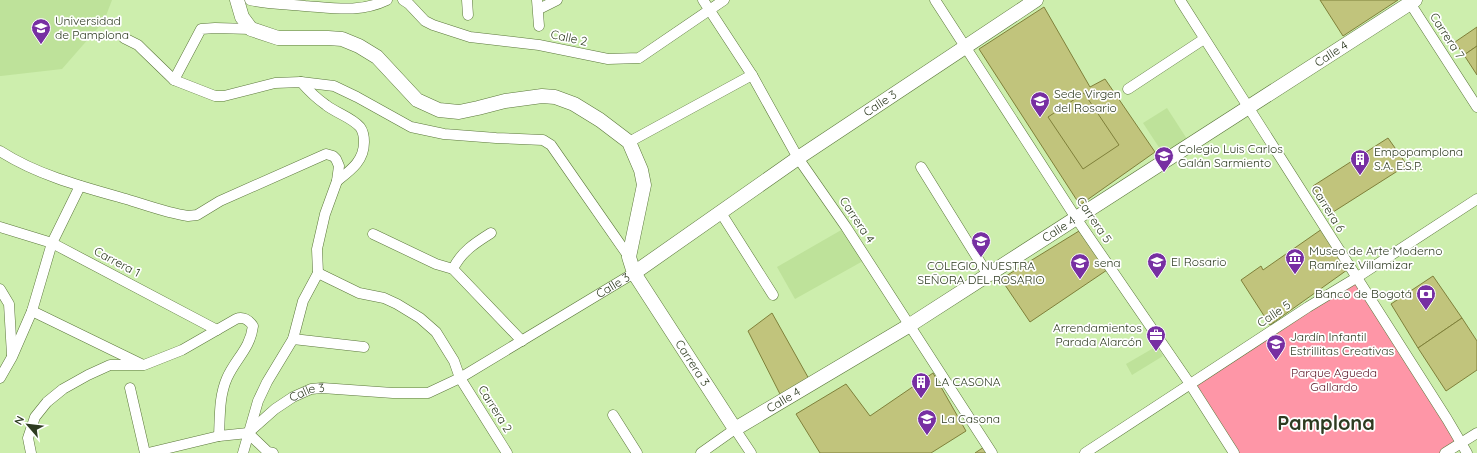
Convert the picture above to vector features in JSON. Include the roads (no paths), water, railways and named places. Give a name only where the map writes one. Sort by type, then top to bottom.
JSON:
[{"type":"main road","name":"Calle 3","points":[[634,273],[798,158],[966,48],[1036,0]]},
{"type":"main road","name":"Calle 4","points":[[735,429],[910,325],[1411,1]]},
{"type":"main road","points":[[238,5],[242,17],[251,29],[278,38],[342,39],[359,46],[377,57],[417,100],[439,110],[459,112],[505,101],[542,96],[555,97],[574,104],[600,120],[629,142],[641,170],[644,185],[629,257]]},
{"type":"main road","name":"Carrera 3","points":[[629,257],[634,273],[735,429]]},
{"type":"street","points":[[250,0],[267,4],[329,9],[358,9],[387,0]]},
{"type":"street","name":"Calle 2","points":[[403,0],[409,4],[425,21],[433,26],[470,38],[539,45],[608,59],[639,58],[724,0]]},
{"type":"street","points":[[467,0],[468,16]]},
{"type":"street","points":[[539,26],[538,5],[557,0]]},
{"type":"street","name":"Carrera 4","points":[[703,0],[752,75],[798,158],[846,227],[992,453]]},
{"type":"street","name":"Carrera 5","points":[[935,0],[1076,218],[1190,384],[1234,453]]},
{"type":"street","name":"Carrera 6","points":[[1180,0],[1447,419],[1467,453]]},
{"type":"street","name":"Carrera 7","points":[[1411,1],[1477,106]]},
{"type":"street","points":[[174,80],[201,29],[251,29]]},
{"type":"street","points":[[124,38],[138,45],[174,80],[214,96],[224,96],[275,83],[301,82],[334,86],[402,122],[426,130],[444,134],[543,140],[551,145],[629,257]]},
{"type":"street","points":[[1128,89],[1204,39]]},
{"type":"street","points":[[629,142],[752,75]]},
{"type":"street","points":[[301,82],[310,92],[327,106],[360,127],[363,133],[364,150],[361,157],[357,164],[337,181]]},
{"type":"street","points":[[0,151],[30,167],[80,186],[188,216],[197,215],[220,201],[326,154],[332,156],[338,162],[337,181],[325,214],[317,249],[318,273],[303,301],[293,340],[267,382],[258,401],[243,453]]},
{"type":"street","points":[[921,167],[988,275]]},
{"type":"street","points":[[0,378],[12,357],[32,311],[52,243],[80,186]]},
{"type":"street","name":"Calle 5","points":[[1085,453],[1308,307],[1356,278],[1477,199]]},
{"type":"street","points":[[721,213],[773,295]]},
{"type":"street","name":"Carrera 1","points":[[0,227],[52,243],[217,330]]},
{"type":"street","points":[[453,269],[461,256],[471,246],[491,233]]},
{"type":"street","points":[[373,234],[436,264],[453,269],[522,341]]},
{"type":"street","name":"Carrera 2","points":[[318,273],[359,293],[384,298],[420,318],[436,332],[454,361],[460,378],[507,453]]},
{"type":"street","name":"Calle 3","points":[[248,433],[275,409],[293,397],[311,389],[322,388],[408,394],[428,393],[460,378],[634,273]]},
{"type":"street","points":[[0,289],[9,304],[12,357]]},
{"type":"street","points":[[32,311],[144,366]]},
{"type":"street","points":[[31,453],[28,438],[35,417],[47,402],[63,389],[110,365],[144,366],[182,350],[240,318],[246,319],[253,326],[249,342],[238,361],[230,370],[221,394],[219,436]]},
{"type":"street","points":[[293,340],[364,348]]},
{"type":"street","points":[[130,388],[145,453]]},
{"type":"street","points":[[613,415],[636,453]]},
{"type":"street","name":"Calle 4","points":[[701,453],[735,429]]},
{"type":"street","name":"Carrera 3","points":[[735,429],[751,453]]},
{"type":"street","points":[[148,453],[219,436],[248,433],[268,452],[273,453]]},
{"type":"street","points":[[1445,453],[1477,433]]},
{"type":"place","name":"Universidad de Pamplona","points":[[41,45]]},
{"type":"place","name":"Sede Virgen del Rosario","points":[[1040,118]]},
{"type":"place","name":"Colegio Luis Carlos Galán Sarmiento","points":[[1164,173]]},
{"type":"place","name":"Empopamplona S.A. E.S.P.","points":[[1360,176]]},
{"type":"place","name":"COLEGIO NUESTRA SEÑORA DEL ROSARIO","points":[[981,258]]},
{"type":"place","name":"Museo de Arte Moderno Ramírez Villamizar","points":[[1295,275]]},
{"type":"place","name":"El Rosario","points":[[1157,279]]},
{"type":"place","name":"sena","points":[[1080,280]]},
{"type":"place","name":"Banco de Bogotá","points":[[1426,311]]},
{"type":"place","name":"Arrendamientos Parada Alarcón","points":[[1156,352]]},
{"type":"place","name":"Jardín Infantil Estrillitas Creativas","points":[[1276,361]]},
{"type":"place","name":"LA CASONA","points":[[921,399]]},
{"type":"place","name":"La Casona","points":[[927,436]]},
{"type":"district","name":"Pamplona","points":[[1326,423]]},
{"type":"park label","name":"Parque Agueda Gallardo","points":[[1334,380]]}]
